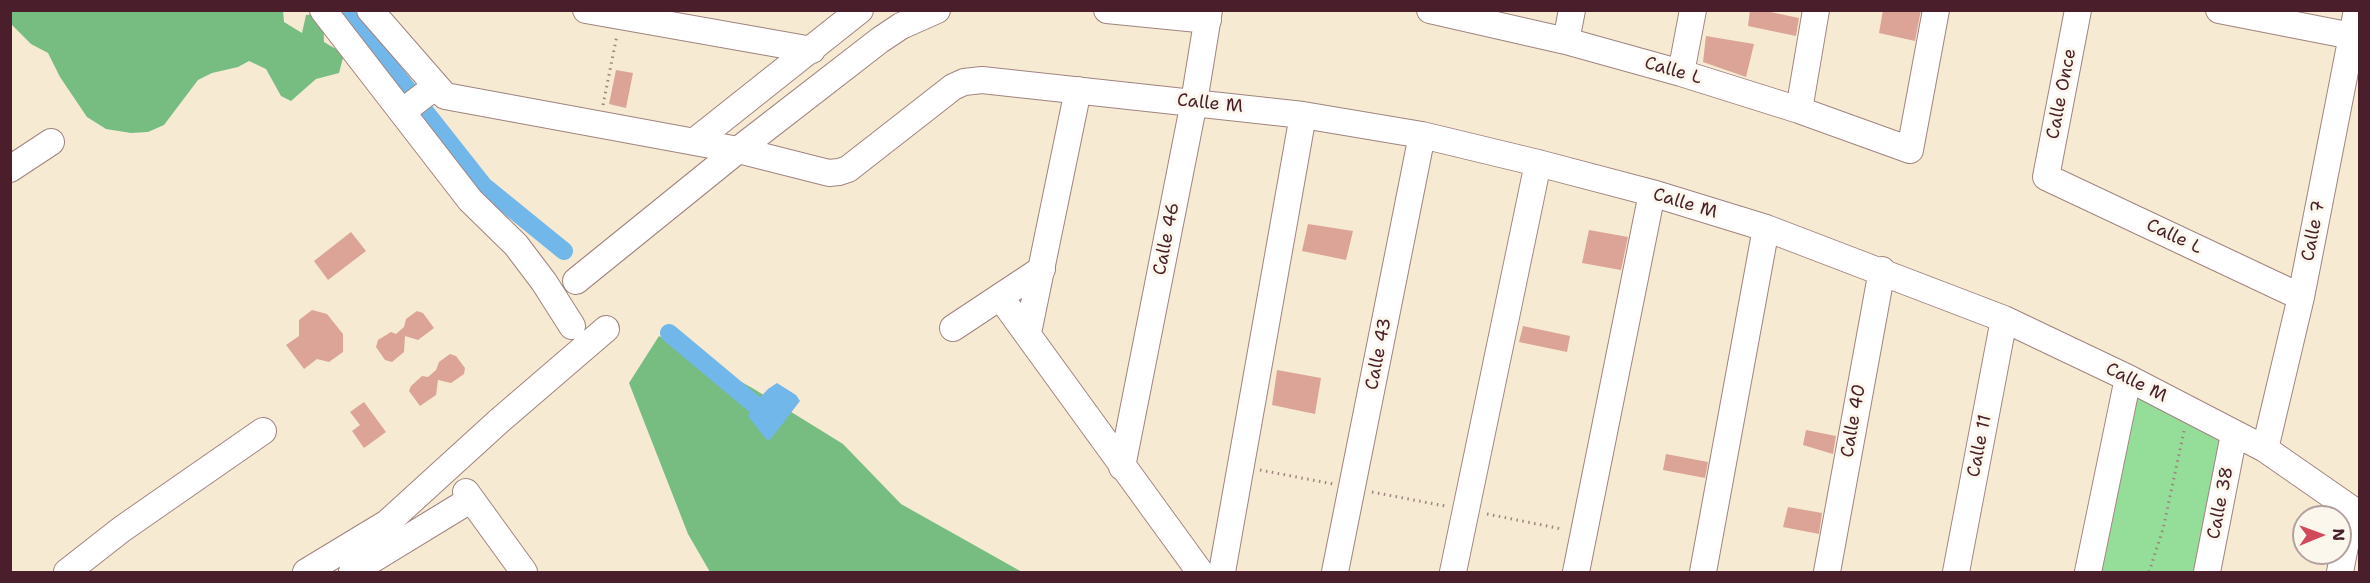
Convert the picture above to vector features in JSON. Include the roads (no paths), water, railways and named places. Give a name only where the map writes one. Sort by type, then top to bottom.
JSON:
[{"type":"street","points":[[323,10],[419,99],[445,96],[738,150]]},
{"type":"street","points":[[586,10],[812,50]]},
{"type":"street","points":[[576,281],[738,150],[880,40],[901,26],[937,10]]},
{"type":"street","points":[[1107,10],[1208,15]]},
{"type":"street","points":[[1566,41],[1572,10]]},
{"type":"street","points":[[1681,73],[1693,10]]},
{"type":"street","points":[[1799,111],[1816,10]]},
{"type":"street","name":"Calle L","points":[[1440,11],[1566,41],[1681,73],[1910,150],[1936,10]]},
{"type":"street","name":"Calle Once","points":[[2046,177],[2078,10]]},
{"type":"street","points":[[2219,10],[2352,36]]},
{"type":"street","name":"Calle 7","points":[[2265,449],[2301,297],[2357,10]]},
{"type":"street","points":[[373,12],[470,200],[516,245],[544,282],[572,326]]},
{"type":"street","points":[[695,141],[860,12],[880,40]]},
{"type":"street","name":"Calle 46","points":[[1122,467],[1194,102],[1208,15]]},
{"type":"street","points":[[760,41],[773,57],[776,78]]},
{"type":"street","name":"Calle M","points":[[738,150],[829,172],[839,172],[848,168],[953,87],[964,82],[982,80],[1303,115],[1422,135],[1652,193],[1766,228],[1882,270],[2004,319],[2128,378],[2265,449],[2356,512]]},
{"type":"street","points":[[1028,333],[1078,90]]},
{"type":"street","points":[[1222,573],[1303,115]]},
{"type":"street","name":"Calle 43","points":[[1335,573],[1422,135]]},
{"type":"street","points":[[10,169],[51,142]]},
{"type":"street","points":[[1453,573],[1538,163]]},
{"type":"street","name":"Calle L","points":[[2046,177],[2301,297]]},
{"type":"street","points":[[1576,573],[1652,193]]},
{"type":"street","points":[[1703,573],[1766,228]]},
{"type":"street","points":[[953,328],[1042,269]]},
{"type":"street","name":"Calle 40","points":[[1827,573],[1882,270]]},
{"type":"street","points":[[1000,298],[1028,333],[1200,573]]},
{"type":"street","name":"Calle 11","points":[[1956,573],[2004,319]]},
{"type":"street","points":[[306,573],[387,523],[499,421],[606,329]]},
{"type":"street","points":[[2088,573],[2128,378]]},
{"type":"street","points":[[67,573],[122,529],[263,431]]},
{"type":"street","name":"Calle 38","points":[[2207,573],[2234,434]]},
{"type":"street","points":[[352,573],[468,496],[524,573]]},
{"type":"street","points":[[2340,573],[2356,512]]},
{"type":"water","points":[[777,383],[796,395],[800,401],[770,440],[766,439],[748,416],[754,404]]},
{"type":"waterway","points":[[345,10],[484,186],[564,251]]},
{"type":"waterway","points":[[669,333],[754,404]]}]
